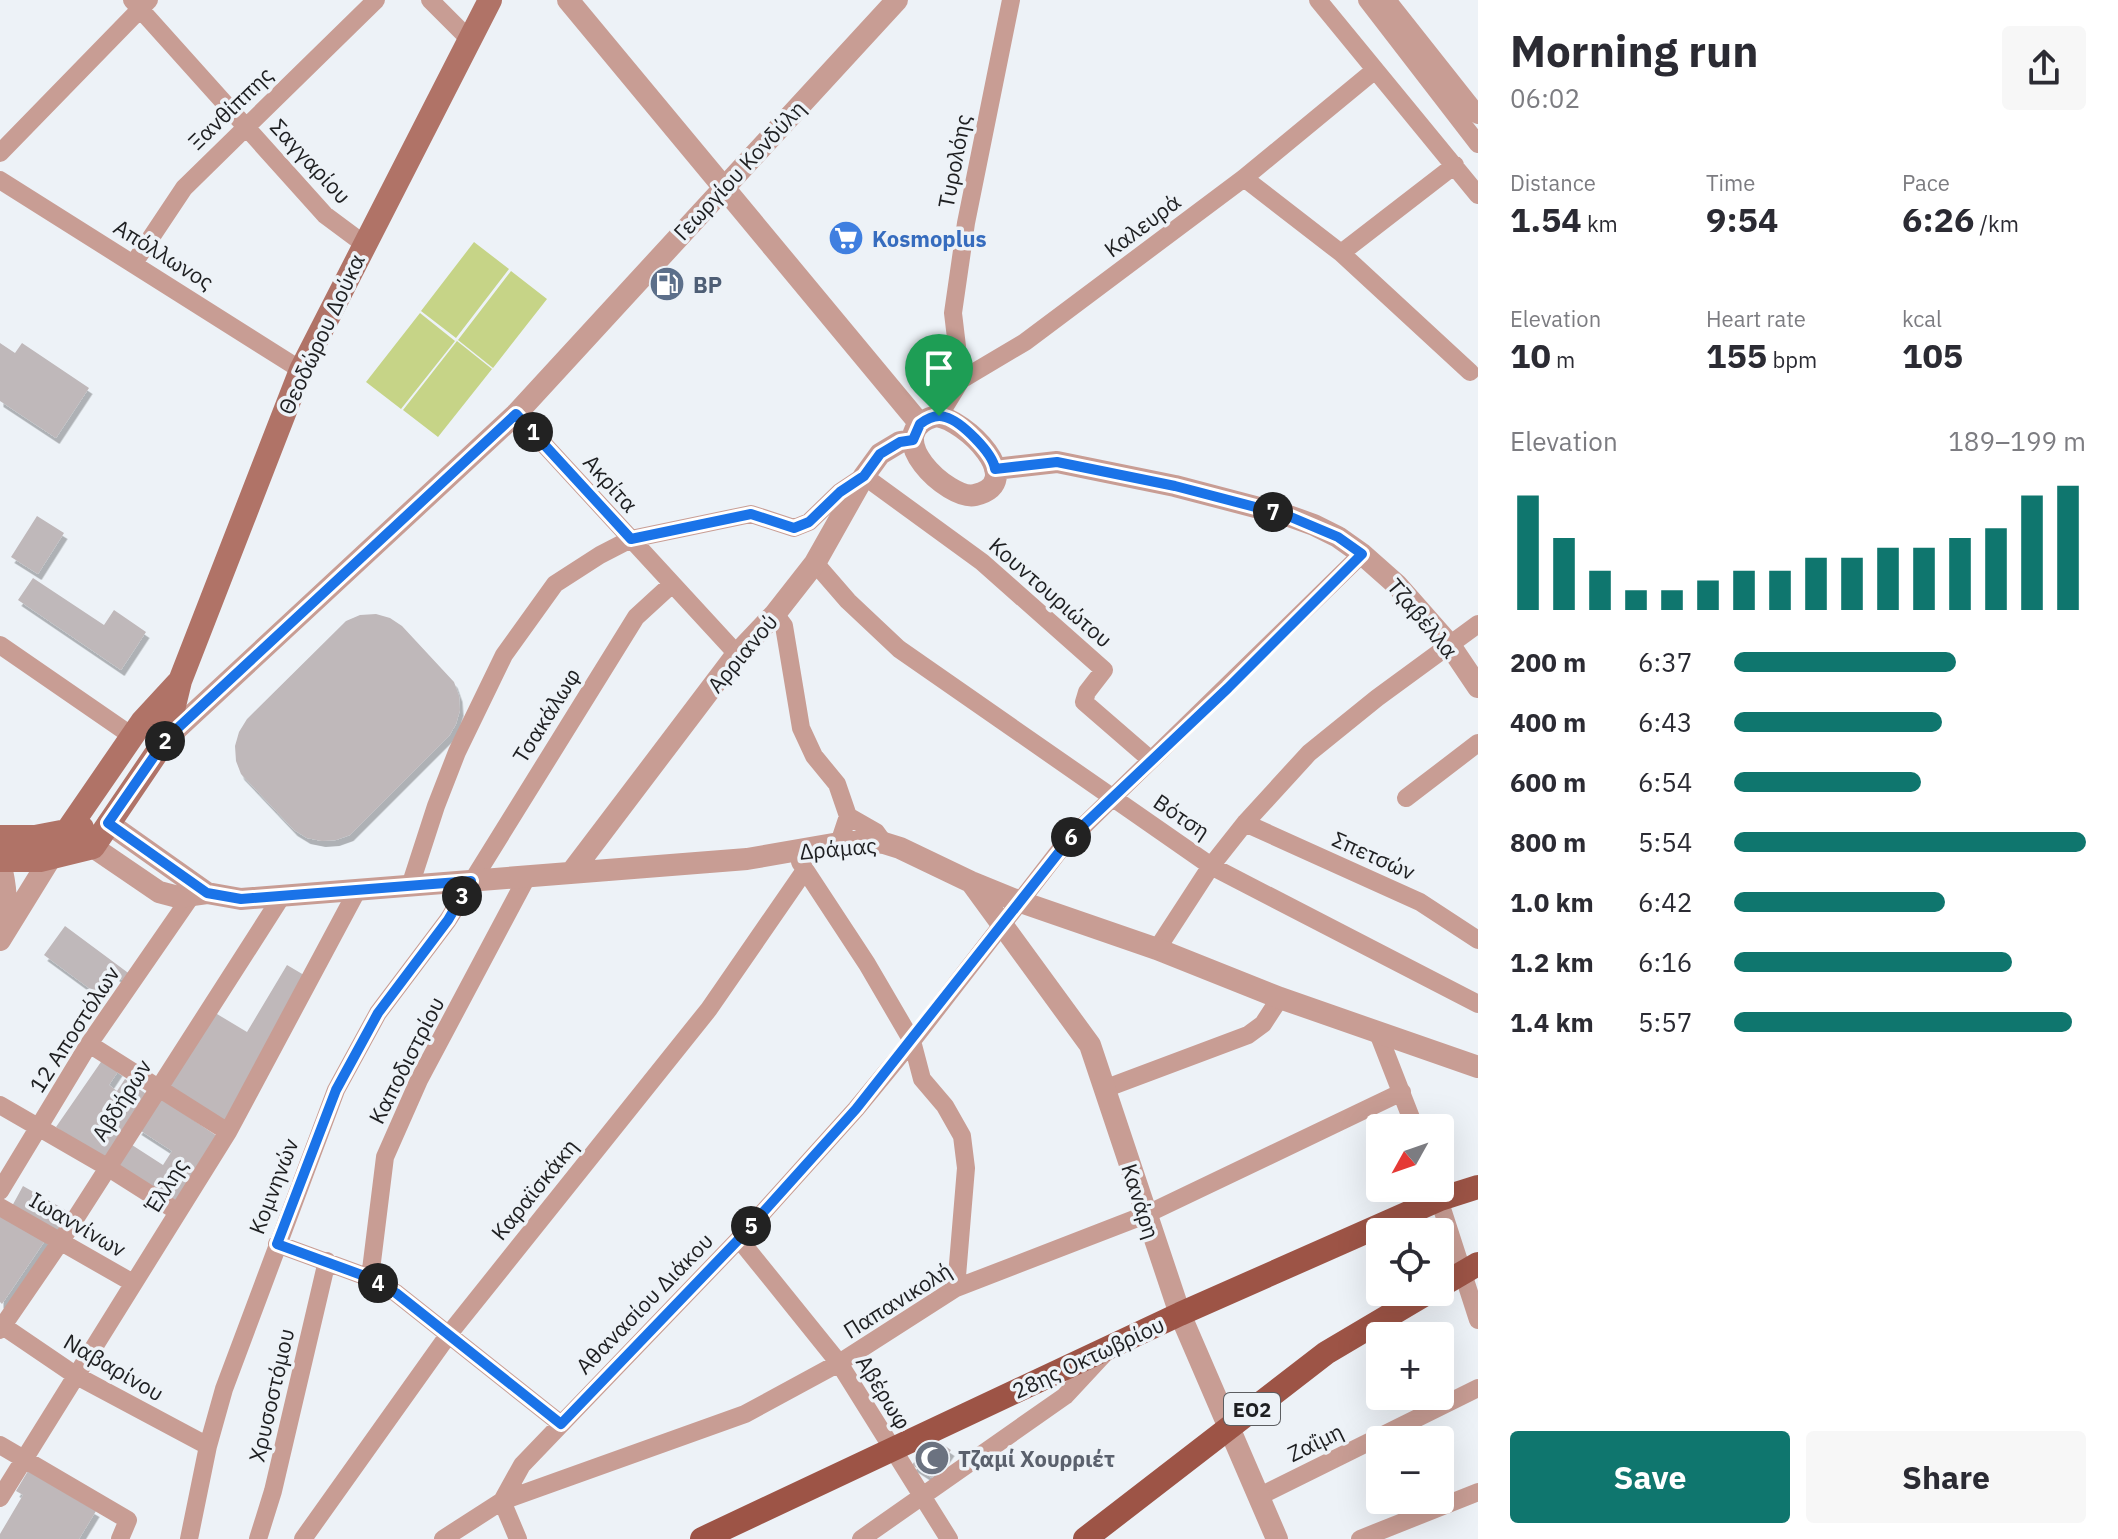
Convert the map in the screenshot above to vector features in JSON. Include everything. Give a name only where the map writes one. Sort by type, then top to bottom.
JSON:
[{"type":"main road","name":"Θεοδώρου Δούκα","points":[[93,847],[166,739],[180,681],[301,370],[490,0]]},
{"type":"main road","name":"Θεοδώρου Δούκα","points":[[67,831],[142,722],[180,681]]},
{"type":"main road","points":[[0,837],[35,837],[108,823]]},
{"type":"main road","points":[[0,861],[52,857],[93,847]]},
{"type":"main road","name":"28ης Οκτωβρίου","points":[[1454,1191],[1478,1187]]},
{"type":"main road","name":"28ης Οκτωβρίου","points":[[702,1539],[1421,1202]]},
{"type":"main road","name":"ΕΟ2","points":[[1085,1539],[1326,1353],[1405,1306]]},
{"type":"street","name":"Ξανθίππης","points":[[134,263],[184,188],[376,0]]},
{"type":"street","points":[[430,0],[468,38]]},
{"type":"street","points":[[568,0],[924,426]]},
{"type":"street","name":"Γεωργίου Κονδύλη","points":[[166,739],[516,414],[897,0]]},
{"type":"street","name":"Τυρολόης","points":[[961,380],[953,313],[966,223],[1011,0]]},
{"type":"street","points":[[1318,0],[1478,195]]},
{"type":"street","points":[[1367,0],[1449,90],[1478,115]]},
{"type":"street","points":[[1387,0],[1449,90],[1478,144]]},
{"type":"street","name":"Σαγγαρίου","points":[[140,3],[325,215],[364,244]]},
{"type":"street","points":[[0,153],[140,3]]},
{"type":"street","name":"Καλευρά","points":[[924,426],[961,380],[1025,342],[1244,178],[1375,70]]},
{"type":"street","points":[[1341,253],[1455,165]]},
{"type":"street","points":[[1244,178],[1341,253],[1470,372]]},
{"type":"street","name":"Απόλλωνος","points":[[0,180],[301,370]]},
{"type":"street","name":"Ακρίτα","points":[[516,414],[737,654]]},
{"type":"street","points":[[954,420],[990,453],[994,477],[985,490],[969,496],[961,494],[923,463],[913,449],[924,426],[954,420]]},
{"type":"street","name":"Αρριανού","points":[[571,873],[737,654],[775,614],[815,563],[864,476],[880,454],[924,426]]},
{"type":"street","name":"Τζαβέλλα","points":[[995,469],[1057,462],[1175,486],[1286,515],[1338,537],[1362,554],[1407,595],[1449,644],[1478,687]]},
{"type":"street","points":[[410,886],[452,765],[504,655],[555,584],[631,539],[751,514],[794,528],[809,522],[840,492],[864,476]]},
{"type":"street","name":"Κουντουριώτου","points":[[864,476],[982,562],[1104,670],[1087,692],[1084,702],[1151,760]]},
{"type":"street","points":[[1018,901],[1063,846],[1362,554]]},
{"type":"street","name":"Βότση","points":[[815,563],[848,601],[899,649],[1211,866],[1478,1004]]},
{"type":"street","name":"Τσακάλωφ","points":[[471,881],[636,617],[672,584]]},
{"type":"street","points":[[775,614],[784,626],[801,728],[814,756],[837,784],[848,816],[839,843]]},
{"type":"street","points":[[1157,949],[1211,866],[1245,823],[1309,753],[1478,624]]},
{"type":"street","points":[[0,645],[132,736]]},
{"type":"street","points":[[1406,798],[1478,743]]},
{"type":"street","points":[[848,816],[876,832],[884,843]]},
{"type":"street","name":"Δράμας","points":[[108,823],[200,894]]},
{"type":"street","name":"Σπετσών","points":[[1245,823],[1420,902],[1478,940]]},
{"type":"street","points":[[0,938],[67,831]]},
{"type":"street","name":"Δράμας","points":[[93,847],[159,892],[178,897],[200,894],[241,899],[747,859],[800,861],[839,843],[884,843],[1018,901],[1478,1067]]},
{"type":"street","points":[[0,861],[7,892],[7,909],[0,938]]},
{"type":"street","points":[[800,861],[867,964],[912,1041],[922,1079],[945,1106],[962,1136],[966,1168],[956,1288]]},
{"type":"street","name":"Καραϊσκάκη","points":[[303,1539],[449,1334],[709,1009],[800,861]]},
{"type":"street","name":"Καποδιστρίου","points":[[370,1278],[382,1171],[389,1148],[419,1080],[527,877]]},
{"type":"street","name":"Κομνηνών","points":[[189,1539],[208,1446],[244,1331],[336,1090],[378,1013],[448,920],[471,881]]},
{"type":"street","name":"Κανάρη","points":[[971,882],[1090,1045],[1180,1314],[1277,1539]]},
{"type":"street","name":"Έλλης","points":[[0,1498],[228,1132],[358,889]]},
{"type":"street","name":"12 Αποστόλων","points":[[0,1191],[89,1044],[200,894]]},
{"type":"street","name":"Αβδήρων","points":[[1,1326],[61,1241],[282,896]]},
{"type":"street","name":"Αθανασίου Διάκου","points":[[443,1539],[502,1501],[522,1465],[739,1239],[856,1109],[1018,901]]},
{"type":"street","points":[[1104,1089],[1248,1035],[1263,1024],[1280,998]]},
{"type":"street","points":[[1378,1033],[1410,1114]]},
{"type":"street","points":[[89,1044],[228,1132]]},
{"type":"street","name":"Παπανικολή","points":[[502,1501],[745,1414],[839,1363],[956,1288],[1145,1215],[1402,1092]]},
{"type":"street","points":[[0,1105],[178,1212]]},
{"type":"street","points":[[1442,1202],[1471,1268],[1478,1320]]},
{"type":"street","name":"Ιωαννίνων","points":[[0,1207],[133,1283]]},
{"type":"street","name":"Αβέρωφ","points":[[739,1239],[839,1363],[949,1539]]},
{"type":"street","points":[[277,1244],[370,1278],[396,1293],[561,1424]]},
{"type":"street","name":"Χρυσοστόμου","points":[[258,1539],[277,1476],[327,1261]]},
{"type":"street","name":"Ναβαρίνου","points":[[1,1326],[75,1375],[208,1446]]},
{"type":"street","points":[[861,1539],[921,1494],[1065,1396],[1110,1348]]},
{"type":"street","name":"Ζαΐμη","points":[[1260,1496],[1478,1388]]},
{"type":"street","points":[[0,1445],[128,1520],[120,1539]]},
{"type":"street","points":[[1360,1539],[1478,1492]]},
{"type":"street","points":[[502,1501],[518,1539]]},
{"type":"green space","points":[[474,242],[509,269],[456,338],[421,311]]},
{"type":"green space","points":[[511,271],[547,299],[493,368],[458,340]]},
{"type":"green space","points":[[420,313],[455,341],[401,409],[366,382]]},
{"type":"green space","points":[[457,341],[492,369],[438,437],[403,410]]},
{"type":"building","points":[[0,343],[15,353],[22,343],[89,388],[56,438],[0,401]]},
{"type":"building","points":[[37,516],[64,533],[38,574],[11,557]]},
{"type":"building","points":[[33,578],[104,625],[114,610],[146,632],[121,670],[18,600]]},
{"type":"building","points":[[376,614],[402,626],[454,682],[460,710],[456,724],[449,736],[350,835],[322,841],[307,838],[294,830],[241,774],[235,746],[239,732],[247,719],[346,621],[360,615]]},
{"type":"building","points":[[65,926],[131,975],[125,982],[113,973],[97,994],[44,955]]},
{"type":"building","points":[[287,965],[309,978],[225,1121],[167,1087],[212,1011],[247,1032]]},
{"type":"building","points":[[103,1059],[119,1070],[109,1085],[117,1091],[125,1079],[149,1096],[104,1161],[56,1127]]},
{"type":"building","points":[[159,1097],[220,1138],[176,1205],[118,1166],[132,1145],[163,1165],[172,1151],[138,1129]]},
{"type":"building","points":[[23,1186],[69,1212],[56,1234],[11,1208]]},
{"type":"building","points":[[0,1210],[46,1239],[2,1304],[0,1302]]},
{"type":"building","name":"Τζαμί Χουρριέτ","points":[[932,1437],[951,1450],[932,1478],[912,1465]]},
{"type":"building","points":[[28,1471],[96,1511],[79,1539],[0,1539],[23,1495],[16,1491]]},
{"type":"place","name":"Kosmoplus","points":[[846,238]]},
{"type":"place","name":"BP","points":[[667,284]]},
{"type":"place","name":"Τζαμί Χουρριέτ","points":[[932,1458]]},
{"type":"route","points":[[516,414],[631,539],[751,514],[794,528],[809,522],[840,492],[864,476],[880,454],[900,442],[913,440],[920,424],[928,418],[939,416],[954,420],[990,453],[995,469],[1057,462],[1175,486],[1314,525],[1362,554],[1228,688],[1071,837],[856,1109],[739,1239],[561,1424],[396,1293],[370,1278],[277,1244],[336,1090],[378,1013],[448,920],[471,881],[241,899],[223,897],[207,893],[108,823],[166,739],[516,414]]}]
